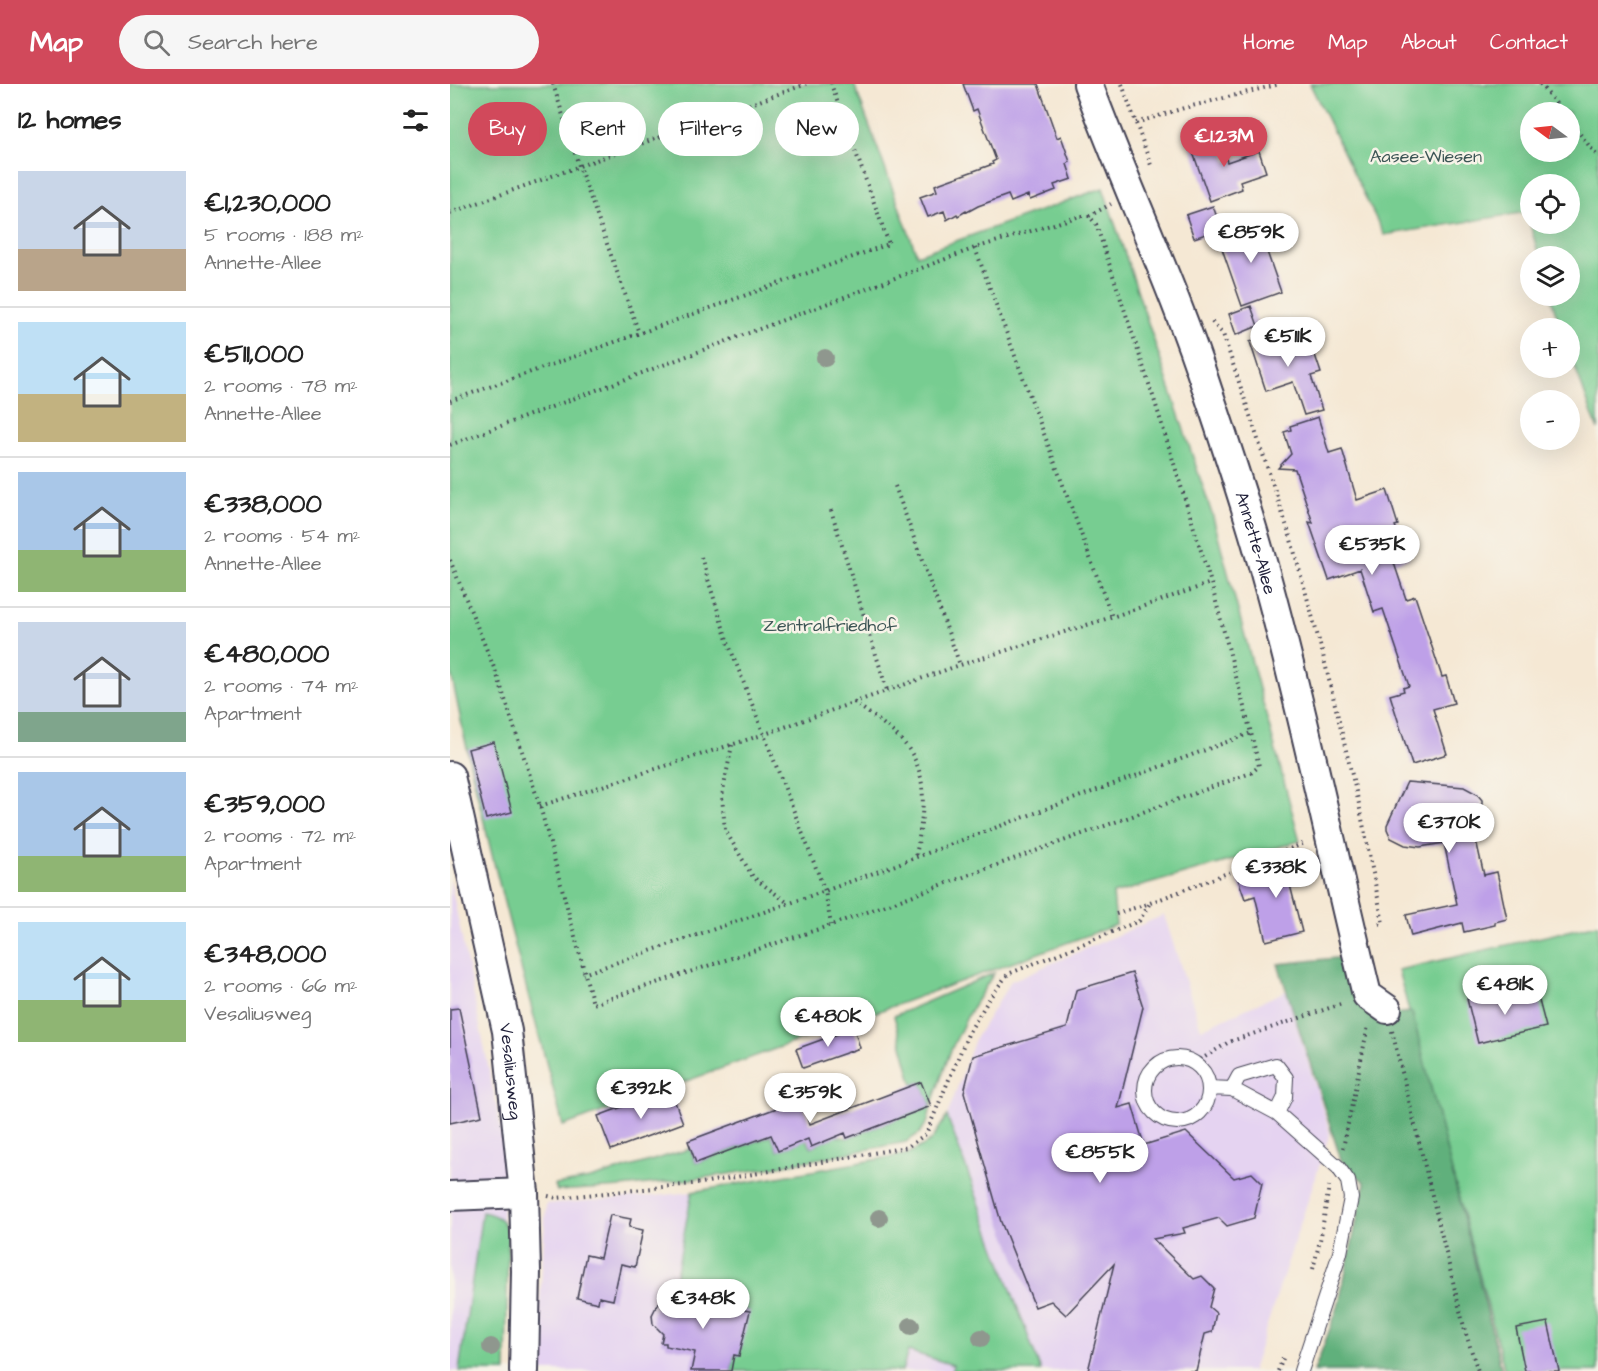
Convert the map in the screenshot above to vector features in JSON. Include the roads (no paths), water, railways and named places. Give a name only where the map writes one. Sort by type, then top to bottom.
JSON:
[{"type":"street","name":"Annette-Allee","points":[[1088,84],[1107,135],[1134,196],[1207,389],[1266,577],[1320,789],[1328,834],[1377,1002]]},
{"type":"street","name":"Vesaliusweg","points":[[450,776],[507,1032],[524,1193],[526,1271],[524,1371]]},
{"type":"street","points":[[450,1196],[524,1193]]},
{"type":"lane","points":[[1178,1058],[1195,1063],[1204,1073],[1209,1088],[1204,1108],[1194,1117],[1183,1122],[1166,1121],[1150,1109],[1145,1094],[1147,1078],[1159,1064],[1167,1059],[1178,1058]]},
{"type":"lane","points":[[1232,1089],[1239,1076],[1276,1065],[1286,1078],[1285,1097],[1277,1113]]},
{"type":"lane","points":[[1209,1088],[1232,1089],[1277,1113],[1338,1167],[1347,1181],[1351,1198],[1340,1253],[1301,1371]]},
{"type":"park label","name":"Aasee-Wiesen","points":[[1426,156]]},
{"type":"park label","name":"Zentralfriedhof","points":[[830,625]]}]
